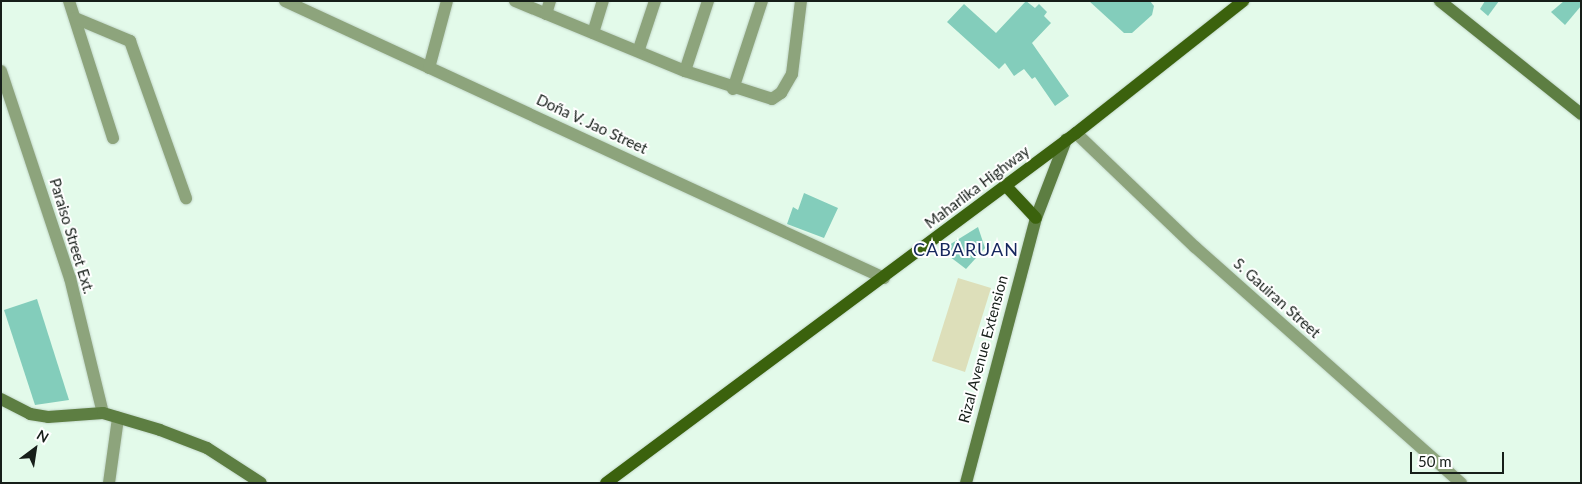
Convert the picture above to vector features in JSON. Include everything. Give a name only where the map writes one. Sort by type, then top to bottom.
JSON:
[{"type":"main road","name":"Maharlika Highway","points":[[606,483],[884,278],[1071,136],[1243,1]]},
{"type":"main road","points":[[1440,1],[1581,114]]},
{"type":"main road","name":"Rizal Avenue Extension","points":[[966,483],[1036,218],[1071,136]]},
{"type":"main road","points":[[1005,185],[1036,218]]},
{"type":"main road","points":[[1,399],[30,414],[48,417],[103,413],[207,448],[261,483]]},
{"type":"street","points":[[69,1],[113,138]]},
{"type":"street","name":"Doña V. Jao Street","points":[[285,1],[884,278]]},
{"type":"street","points":[[429,68],[446,1]]},
{"type":"street","points":[[515,1],[548,7],[593,33],[639,49],[685,71],[733,89],[772,99],[781,94],[792,74],[801,1]]},
{"type":"street","points":[[593,33],[603,1]]},
{"type":"street","points":[[639,49],[655,1]]},
{"type":"street","points":[[685,71],[708,1]]},
{"type":"street","points":[[733,89],[762,1]]},
{"type":"street","points":[[75,18],[130,41],[186,198]]},
{"type":"street","name":"Paraiso Street Ext.","points":[[1,71],[70,278],[103,413]]},
{"type":"street","name":"S. Gauiran Street","points":[[1071,136],[1460,483]]},
{"type":"street","points":[[109,483],[118,418]]},
{"type":"green space","points":[[958,278],[991,288],[965,372],[932,361]]},
{"type":"building","points":[[1026,1],[1035,8],[1039,4],[1047,12],[1044,16],[1051,23],[1032,43],[1069,96],[1055,106],[1035,77],[1032,79],[1024,69],[1014,76],[1005,63],[999,69],[947,22],[964,4],[996,33]]},
{"type":"building","points":[[1089,1],[1150,1],[1154,6],[1152,15],[1132,33],[1124,33]]},
{"type":"building","points":[[1485,1],[1499,1],[1488,16],[1480,9]]},
{"type":"building","points":[[1564,1],[1581,1],[1581,6],[1565,25],[1551,12]]},
{"type":"building","points":[[804,193],[838,208],[824,238],[787,224],[793,207],[798,210]]},
{"type":"building","points":[[978,227],[985,248],[966,269],[941,250]]},
{"type":"building","points":[[37,299],[69,400],[35,405],[4,310]]},
{"type":"district","name":"CABARUAN","points":[[966,249]]}]
